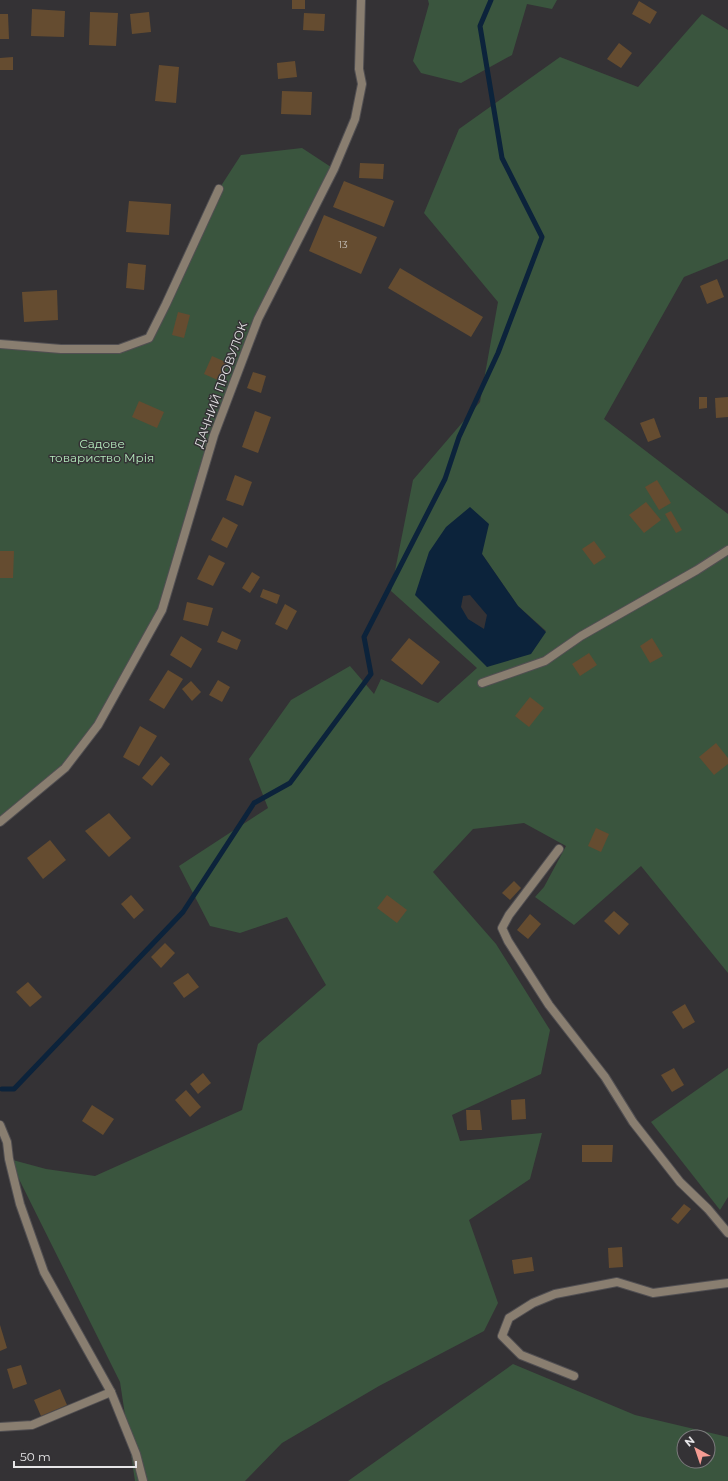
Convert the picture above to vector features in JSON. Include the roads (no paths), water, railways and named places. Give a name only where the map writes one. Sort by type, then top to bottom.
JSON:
[{"type":"street","name":"ДАЧНИЙ ПРОВУЛОК","points":[[0,822],[65,768],[98,725],[162,610],[214,435],[258,319],[334,169],[355,119],[362,84],[359,70],[361,0]]},
{"type":"street","points":[[0,344],[61,349],[120,349],[149,338],[219,189]]},
{"type":"street","points":[[482,683],[545,661],[581,636],[697,570],[728,550]]},
{"type":"street","points":[[559,849],[509,915],[502,928],[508,941],[549,1005],[605,1077],[632,1122],[680,1182],[708,1209],[728,1233]]},
{"type":"street","points":[[0,1125],[7,1142],[9,1159],[20,1204],[44,1272],[111,1392],[136,1454],[144,1481]]},
{"type":"street","points":[[574,1376],[521,1355],[502,1336],[510,1318],[533,1303],[555,1294],[617,1282],[653,1293],[728,1283]]},
{"type":"street","points":[[0,1427],[32,1424],[111,1392]]},
{"type":"water","points":[[470,507],[489,524],[482,554],[518,606],[546,632],[531,654],[487,667],[415,595],[429,552],[446,527]],"holes":[[[470,595],[487,615],[484,629],[468,619],[461,607],[463,596]]]},
{"type":"waterway","points":[[2,1089],[14,1089],[183,912],[254,803],[290,783],[371,674],[364,637],[445,479],[459,437],[498,353],[542,237],[502,158],[480,26],[491,0]]},
{"type":"park label","name":"Садове товариство Мрія","points":[[102,451]]}]
